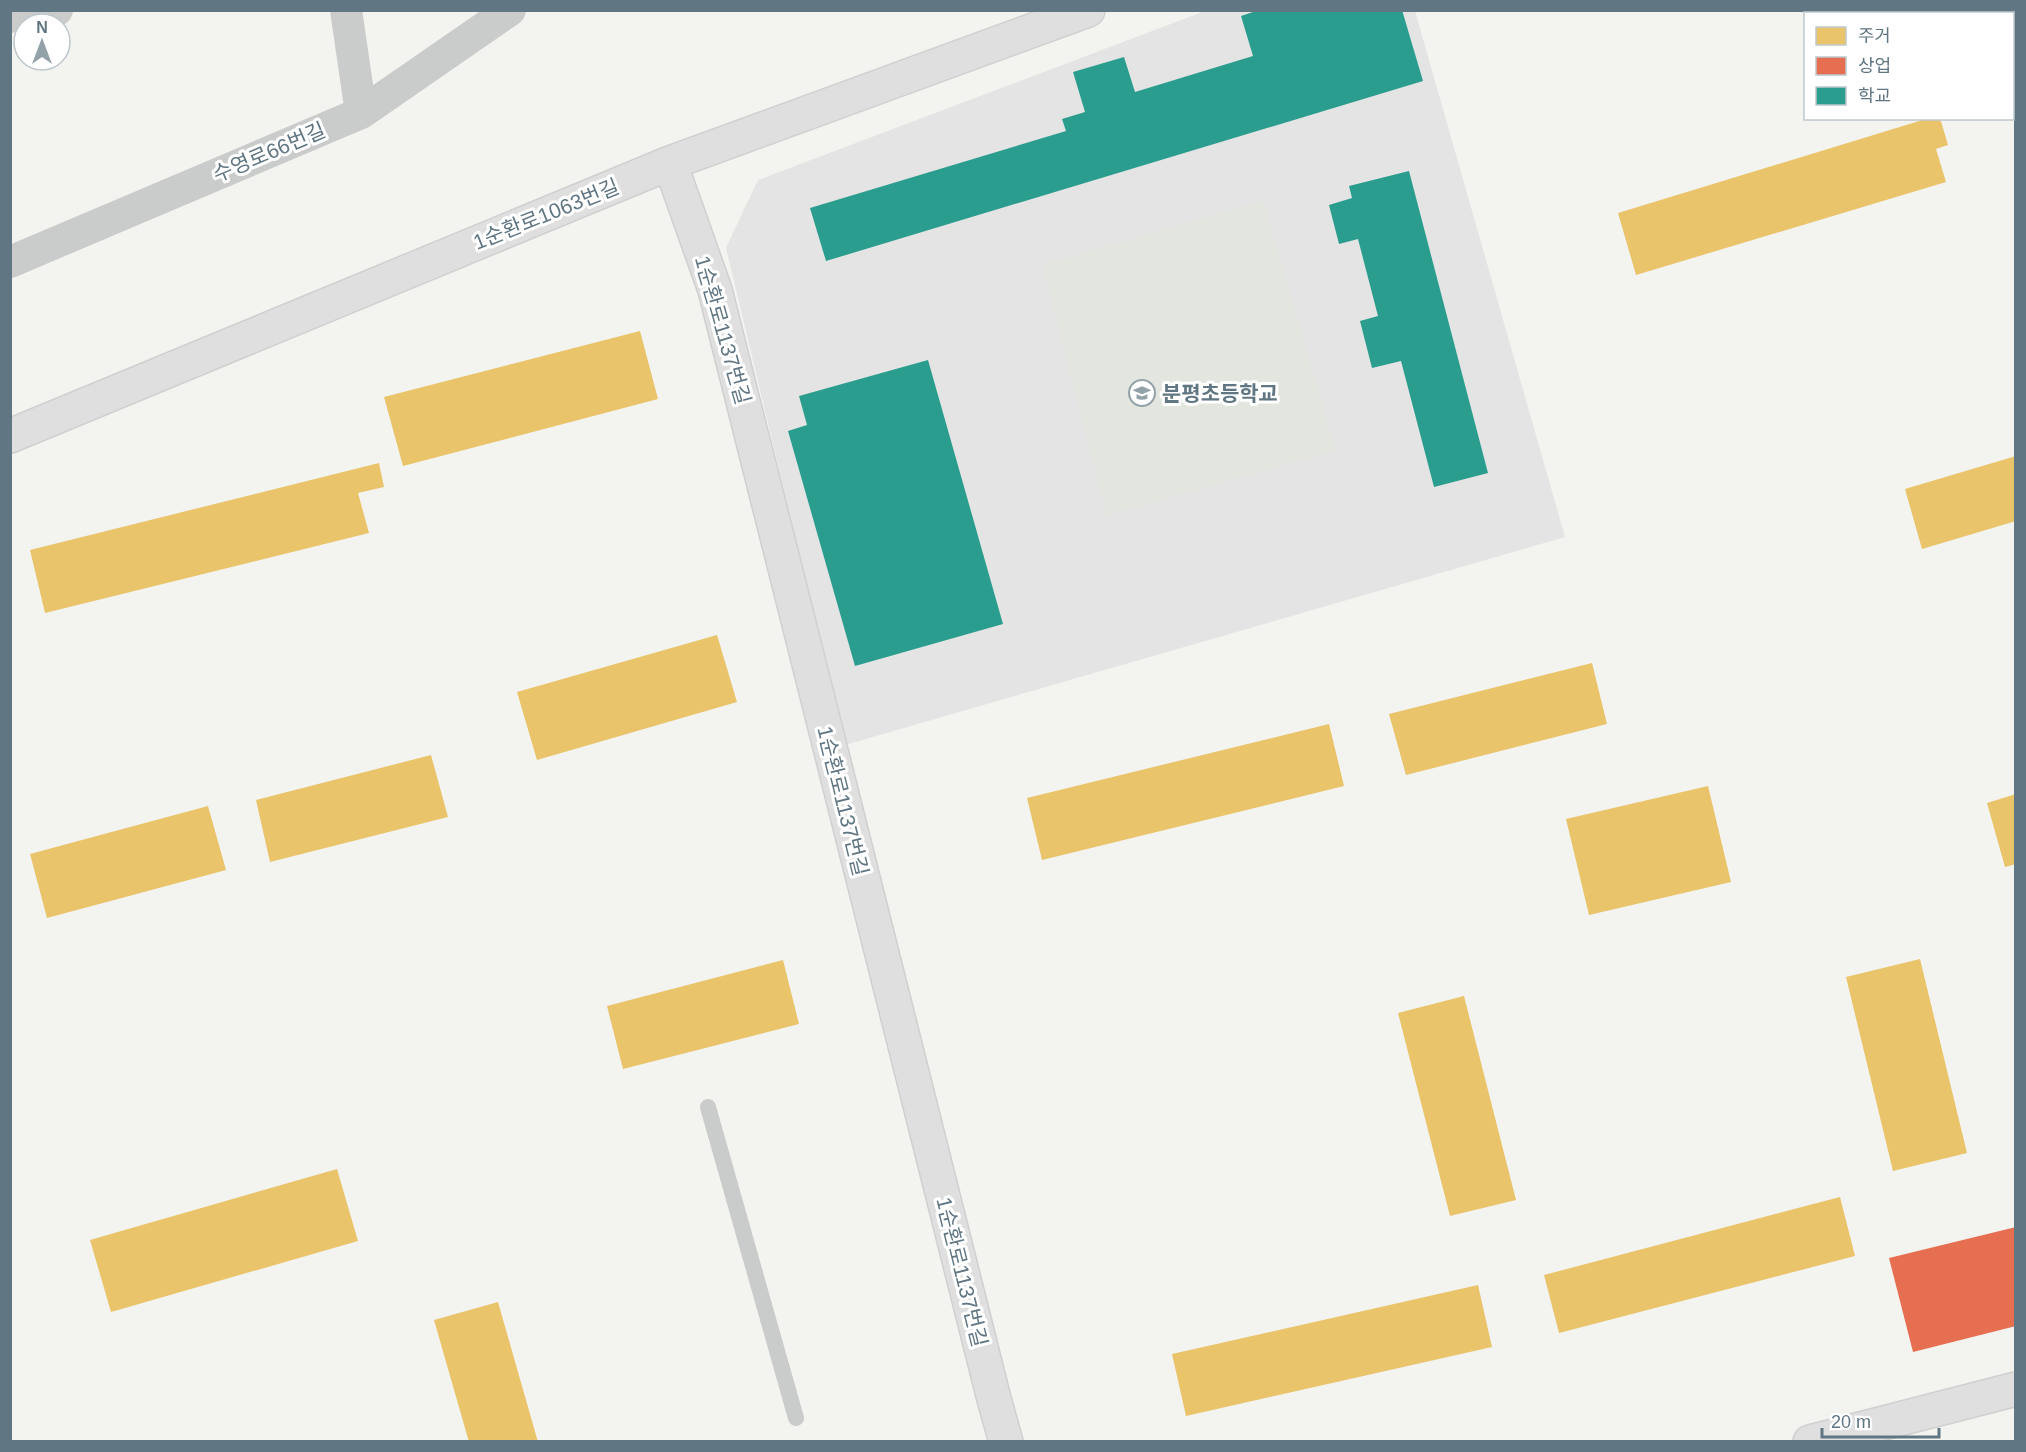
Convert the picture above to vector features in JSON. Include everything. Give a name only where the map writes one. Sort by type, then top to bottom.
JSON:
[{"type":"street","points":[[10,17],[57,10]]},
{"type":"street","points":[[346,10],[361,113]]},
{"type":"street","name":"수영로66번길","points":[[10,262],[361,113],[510,10]]},
{"type":"street","name":"1순환로1063번길","points":[[10,436],[670,163],[1088,10]]},
{"type":"street","name":"1순환로1137번길","points":[[670,163],[715,290],[976,1331],[1006,1442]]},
{"type":"street","points":[[1810,1442],[2016,1389]]},
{"type":"lane","points":[[708,1107],[796,1418]]},
{"type":"shaded area","name":"분평초등학교","points":[[1205,11],[1415,11],[1565,537],[845,745],[726,248],[758,180]]},
{"type":"shaded area","points":[[1263,201],[1335,450],[1107,515],[1043,265]]},
{"type":"building: 주거","points":[[1933,10],[2000,10],[2000,12],[1934,12]]},
{"type":"building: 주거","points":[[1922,120],[1941,120],[1948,145],[1936,149],[1946,182],[1636,275],[1618,213]]},
{"type":"building: 주거","points":[[640,331],[658,399],[403,466],[384,397]]},
{"type":"building: 주거","points":[[2016,456],[2016,521],[1922,549],[1905,489]]},
{"type":"building: 주거","points":[[379,463],[384,487],[358,493],[369,533],[45,613],[30,550]]},
{"type":"building: 주거","points":[[717,635],[737,702],[537,760],[517,692]]},
{"type":"building: 주거","points":[[1592,663],[1607,724],[1406,775],[1389,714]]},
{"type":"building: 주거","points":[[1329,724],[1344,786],[1042,860],[1027,798]]},
{"type":"building: 주거","points":[[431,755],[448,817],[270,862],[256,800]]},
{"type":"building: 주거","points":[[1708,786],[1731,882],[1589,915],[1566,819]]},
{"type":"building: 주거","points":[[2016,794],[2016,864],[2005,867],[1987,803]]},
{"type":"building: 주거","points":[[208,806],[226,870],[47,918],[30,854]]},
{"type":"building: 주거","points":[[1920,959],[1967,1153],[1893,1171],[1846,977]]},
{"type":"building: 주거","points":[[783,960],[799,1024],[623,1069],[607,1006]]},
{"type":"building: 주거","points":[[1464,996],[1516,1200],[1450,1216],[1398,1013]]},
{"type":"building: 주거","points":[[337,1169],[358,1241],[111,1312],[90,1240]]},
{"type":"building: 주거","points":[[1840,1197],[1855,1256],[1559,1333],[1544,1275]]},
{"type":"building: 주거","points":[[1478,1285],[1492,1347],[1186,1416],[1172,1354]]},
{"type":"building: 주거","points":[[498,1302],[538,1442],[469,1442],[434,1320]]},
{"type":"building: 상업","points":[[2016,1227],[2016,1326],[1913,1352],[1889,1258]]},
{"type":"building: 학교","points":[[1259,10],[1402,10],[1423,81],[826,261],[810,208],[1066,131],[1062,119],[1085,112],[1073,72],[1124,57],[1135,92],[1253,56],[1241,16]]},
{"type":"building: 학교","points":[[1409,171],[1488,473],[1434,487],[1401,361],[1372,368],[1360,321],[1378,316],[1358,239],[1339,244],[1329,205],[1352,198],[1349,186]]},
{"type":"building: 학교","points":[[928,360],[1003,624],[855,666],[788,431],[807,425],[799,396]]},
{"type":"place","name":"분평초등학교","points":[[1142,393]]}]
